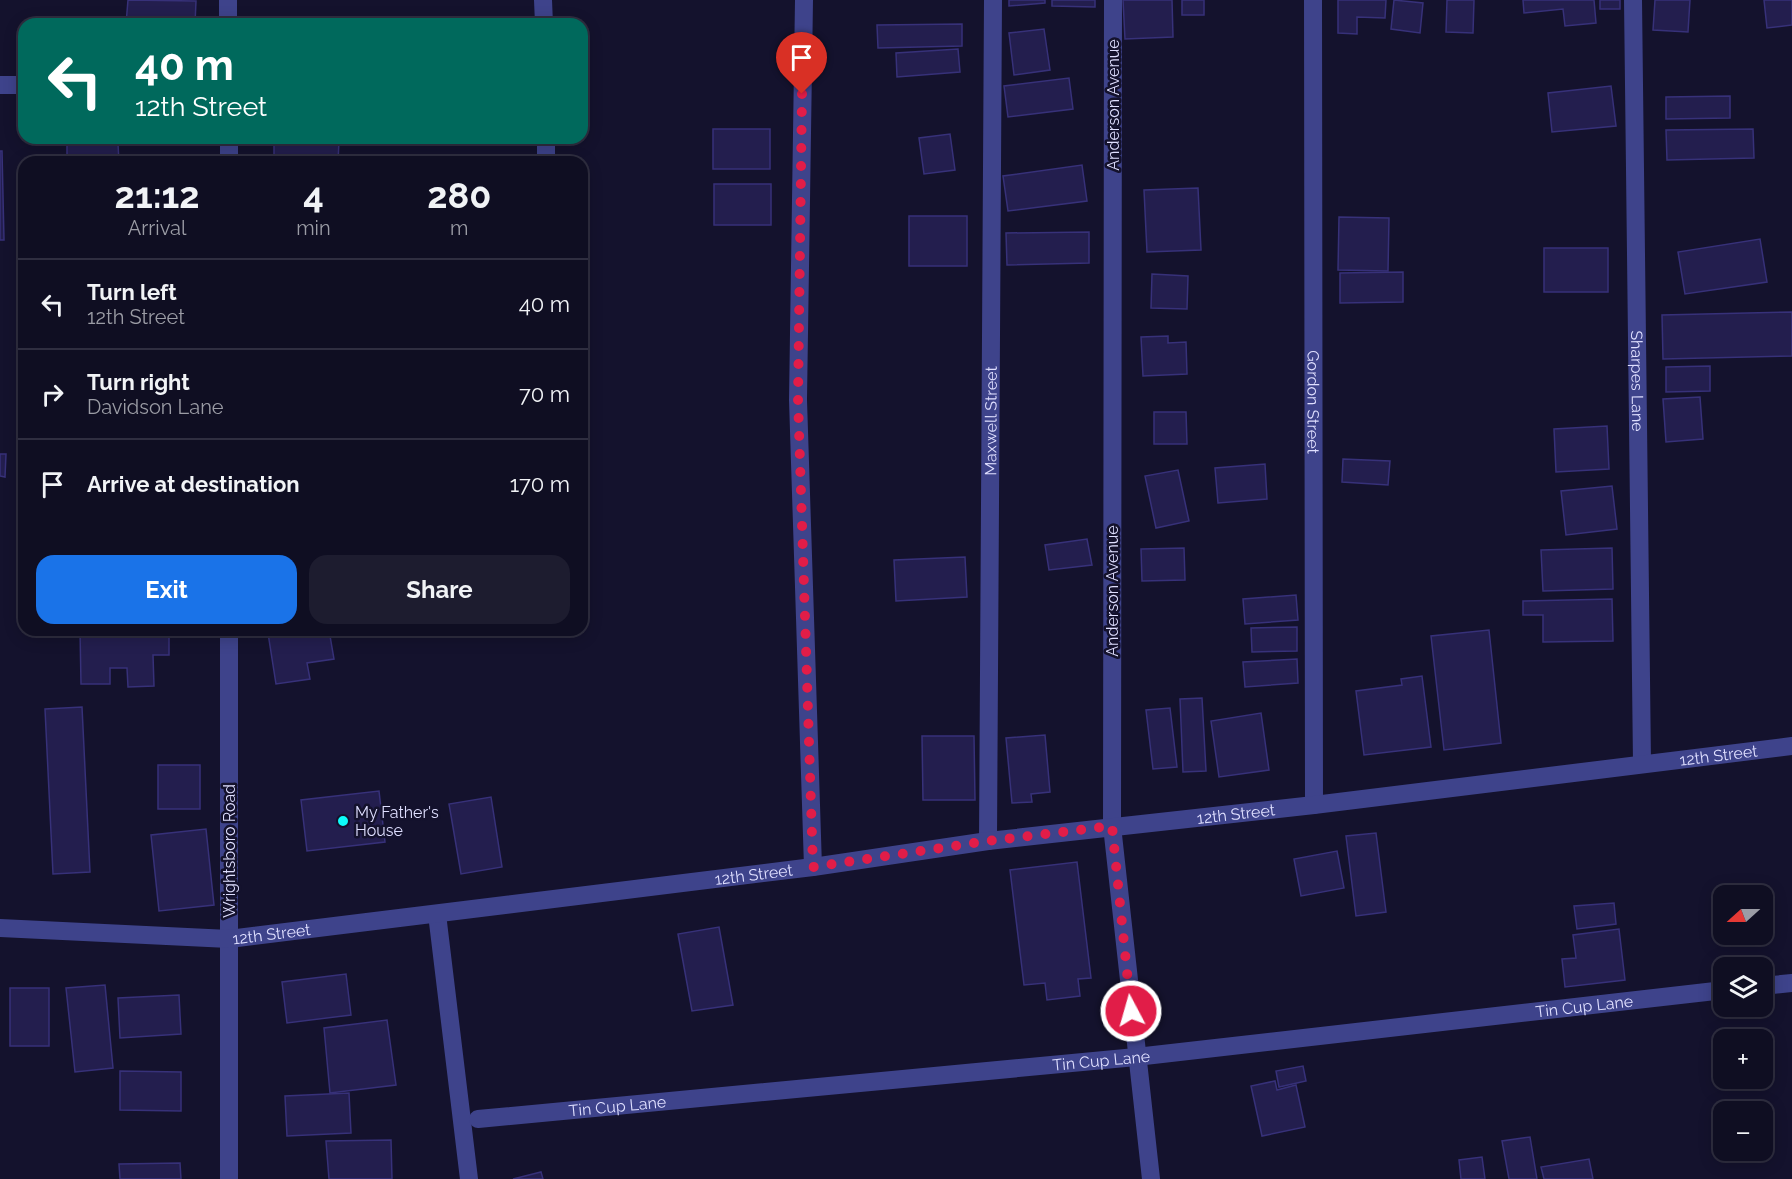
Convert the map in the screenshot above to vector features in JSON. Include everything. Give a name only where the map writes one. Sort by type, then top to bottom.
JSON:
[{"type":"street","points":[[228,0],[228,18]]},
{"type":"street","points":[[543,0],[544,18]]},
{"type":"street","points":[[804,0],[798,399],[813,867]]},
{"type":"street","name":"Maxwell Street","points":[[988,841],[993,0]]},
{"type":"street","name":"Anderson Avenue","points":[[1113,0],[1112,826],[1151,1179]]},
{"type":"street","name":"Gordon Street","points":[[1314,0],[1314,805]]},
{"type":"street","name":"Sharpes Lane","points":[[1633,0],[1642,763]]},
{"type":"street","points":[[0,85],[18,85]]},
{"type":"street","name":"Wrightsboro Road","points":[[229,636],[229,1179]]},
{"type":"street","name":"12th Street","points":[[0,928],[229,939],[813,867],[988,841],[1314,805],[1792,746]]},
{"type":"street","points":[[437,914],[469,1179]]},
{"type":"street","points":[[1773,985],[1792,983]]},
{"type":"street","name":"Tin Cup Lane","points":[[478,1119],[1136,1057],[1713,991]]},
{"type":"building","points":[[128,0],[196,1],[195,18],[126,18]]},
{"type":"building","points":[[1009,0],[1045,0],[1045,3],[1009,6]]},
{"type":"building","points":[[1052,0],[1095,0],[1095,7],[1052,6]]},
{"type":"building","points":[[1123,0],[1172,0],[1173,37],[1125,39]]},
{"type":"building","points":[[1182,0],[1204,0],[1204,15],[1182,15]]},
{"type":"building","points":[[1338,0],[1386,0],[1385,18],[1357,17],[1357,34],[1338,33]]},
{"type":"building","points":[[1394,0],[1423,3],[1420,33],[1391,29]]},
{"type":"building","points":[[1447,0],[1474,0],[1473,33],[1446,32]]},
{"type":"building","points":[[1523,0],[1594,0],[1596,23],[1565,26],[1563,9],[1524,13]]},
{"type":"building","points":[[1600,0],[1620,0],[1620,9],[1600,9]]},
{"type":"building","points":[[1655,0],[1690,0],[1688,32],[1653,30]]},
{"type":"building","points":[[1764,0],[1792,0],[1792,25],[1767,28]]},
{"type":"building","points":[[962,24],[962,46],[878,48],[877,25]]},
{"type":"building","points":[[1044,29],[1050,70],[1014,75],[1009,33]]},
{"type":"building","points":[[958,49],[960,72],[897,77],[896,53]]},
{"type":"building","points":[[1069,78],[1073,109],[1008,117],[1004,86]]},
{"type":"building","points":[[1611,86],[1616,126],[1552,132],[1548,93]]},
{"type":"building","points":[[1730,96],[1730,118],[1666,119],[1666,97]]},
{"type":"building","points":[[713,129],[770,129],[770,169],[713,169]]},
{"type":"building","points":[[1753,129],[1754,158],[1667,160],[1666,130]]},
{"type":"building","points":[[950,134],[955,170],[924,174],[919,138]]},
{"type":"building","points":[[118,144],[119,156],[67,156],[67,145]]},
{"type":"building","points":[[274,144],[339,144],[338,156],[274,156]]},
{"type":"building","points":[[0,151],[2,151],[4,240],[0,240]]},
{"type":"building","points":[[1082,165],[1087,201],[1008,211],[1003,176]]},
{"type":"building","points":[[714,184],[771,184],[771,225],[714,225]]},
{"type":"building","points":[[1198,188],[1201,250],[1147,252],[1144,190]]},
{"type":"building","points":[[909,216],[967,216],[967,266],[909,266]]},
{"type":"building","points":[[1339,217],[1389,218],[1388,271],[1338,270]]},
{"type":"building","points":[[1089,232],[1089,263],[1007,265],[1006,233]]},
{"type":"building","points":[[1760,239],[1767,282],[1685,294],[1678,252]]},
{"type":"building","points":[[1544,248],[1608,248],[1608,292],[1544,292]]},
{"type":"building","points":[[1403,272],[1403,302],[1340,303],[1340,273]]},
{"type":"building","points":[[1152,274],[1188,276],[1187,309],[1151,308]]},
{"type":"building","points":[[1792,312],[1792,356],[1663,359],[1662,315]]},
{"type":"building","points":[[1168,336],[1168,343],[1186,342],[1187,374],[1143,376],[1141,337]]},
{"type":"building","points":[[1710,366],[1710,391],[1666,392],[1666,367]]},
{"type":"building","points":[[1700,397],[1703,439],[1666,442],[1663,399]]},
{"type":"building","points":[[1154,412],[1186,412],[1187,444],[1154,444]]},
{"type":"building","points":[[1607,426],[1609,469],[1556,472],[1554,429]]},
{"type":"building","points":[[0,454],[6,454],[5,477],[0,476]]},
{"type":"building","points":[[1343,459],[1390,461],[1388,485],[1342,482]]},
{"type":"building","points":[[1265,464],[1267,499],[1218,503],[1215,468]]},
{"type":"building","points":[[1178,470],[1189,521],[1156,528],[1145,476]]},
{"type":"building","points":[[1612,486],[1617,529],[1566,535],[1561,491]]},
{"type":"building","points":[[1087,539],[1092,565],[1049,570],[1045,545]]},
{"type":"building","points":[[1184,548],[1185,580],[1142,581],[1141,549]]},
{"type":"building","points":[[1612,548],[1613,589],[1543,591],[1541,550]]},
{"type":"building","points":[[965,557],[967,597],[896,601],[894,560]]},
{"type":"building","points":[[1296,595],[1298,620],[1245,624],[1243,599]]},
{"type":"building","points":[[1612,599],[1613,641],[1543,642],[1543,615],[1523,615],[1523,601]]},
{"type":"building","points":[[1297,627],[1297,651],[1252,652],[1251,628]]},
{"type":"building","points":[[1489,630],[1501,743],[1444,750],[1431,636]]},
{"type":"building","points":[[80,636],[169,636],[169,655],[153,655],[154,686],[128,687],[127,668],[110,668],[110,684],[81,684]]},
{"type":"building","points":[[268,636],[330,636],[334,659],[307,663],[310,679],[276,684]]},
{"type":"building","points":[[1297,659],[1298,683],[1245,687],[1243,662]]},
{"type":"building","points":[[1422,676],[1431,747],[1364,755],[1356,691],[1402,685],[1401,679]]},
{"type":"building","points":[[1202,698],[1206,771],[1183,772],[1180,699]]},
{"type":"building","points":[[82,707],[90,872],[53,874],[45,709]]},
{"type":"building","points":[[1170,708],[1177,767],[1153,769],[1146,710]]},
{"type":"building","points":[[1261,713],[1269,770],[1219,777],[1211,721]]},
{"type":"building","points":[[1045,735],[1050,792],[1031,794],[1032,802],[1012,803],[1006,738]]},
{"type":"building","points":[[922,736],[974,736],[975,800],[923,800]]},
{"type":"building","points":[[158,765],[200,765],[200,809],[158,809]]},
{"type":"building","name":"My Father's House","points":[[379,791],[385,842],[307,851],[301,800]]},
{"type":"building","points":[[491,797],[502,867],[461,874],[449,804]]},
{"type":"building","points":[[206,829],[214,905],[159,911],[151,835]]},
{"type":"building","points":[[1376,833],[1386,912],[1356,916],[1346,836]]},
{"type":"building","points":[[1337,851],[1344,888],[1301,896],[1294,859]]},
{"type":"building","points":[[1077,862],[1091,978],[1078,979],[1080,996],[1047,1000],[1045,983],[1024,985],[1010,870]]},
{"type":"building","points":[[1614,903],[1616,924],[1577,929],[1574,906]]},
{"type":"building","points":[[719,927],[733,1005],[692,1011],[678,934]]},
{"type":"building","points":[[1619,929],[1625,980],[1565,987],[1562,959],[1576,958],[1573,935]]},
{"type":"building","points":[[346,974],[351,1015],[287,1023],[282,982]]},
{"type":"building","points":[[105,985],[113,1068],[75,1072],[66,988]]},
{"type":"building","points":[[10,988],[49,988],[49,1046],[10,1046]]},
{"type":"building","points":[[179,995],[181,1034],[120,1038],[118,998]]},
{"type":"building","points":[[387,1020],[396,1085],[330,1093],[324,1028]]},
{"type":"building","points":[[1303,1066],[1306,1081],[1279,1087],[1276,1071]]},
{"type":"building","points":[[120,1071],[181,1072],[181,1111],[120,1110]]},
{"type":"building","points":[[1275,1081],[1277,1090],[1296,1085],[1305,1127],[1262,1136],[1251,1086]]},
{"type":"building","points":[[349,1093],[351,1133],[287,1136],[285,1096]]},
{"type":"building","points":[[1530,1137],[1537,1179],[1509,1179],[1502,1141]]},
{"type":"building","points":[[391,1140],[392,1179],[329,1179],[326,1141]]},
{"type":"building","points":[[1482,1157],[1485,1179],[1461,1179],[1459,1160]]},
{"type":"building","points":[[1589,1159],[1593,1179],[1544,1179],[1541,1167]]},
{"type":"building","points":[[180,1163],[181,1179],[120,1179],[119,1164]]},
{"type":"building","points":[[541,1172],[543,1179],[513,1179]]},
{"type":"place","name":"My Father's House","points":[[343,821]]},
{"type":"route","points":[[802,94],[798,399],[813,867],[988,841],[1112,826],[1131,1011]]}]
